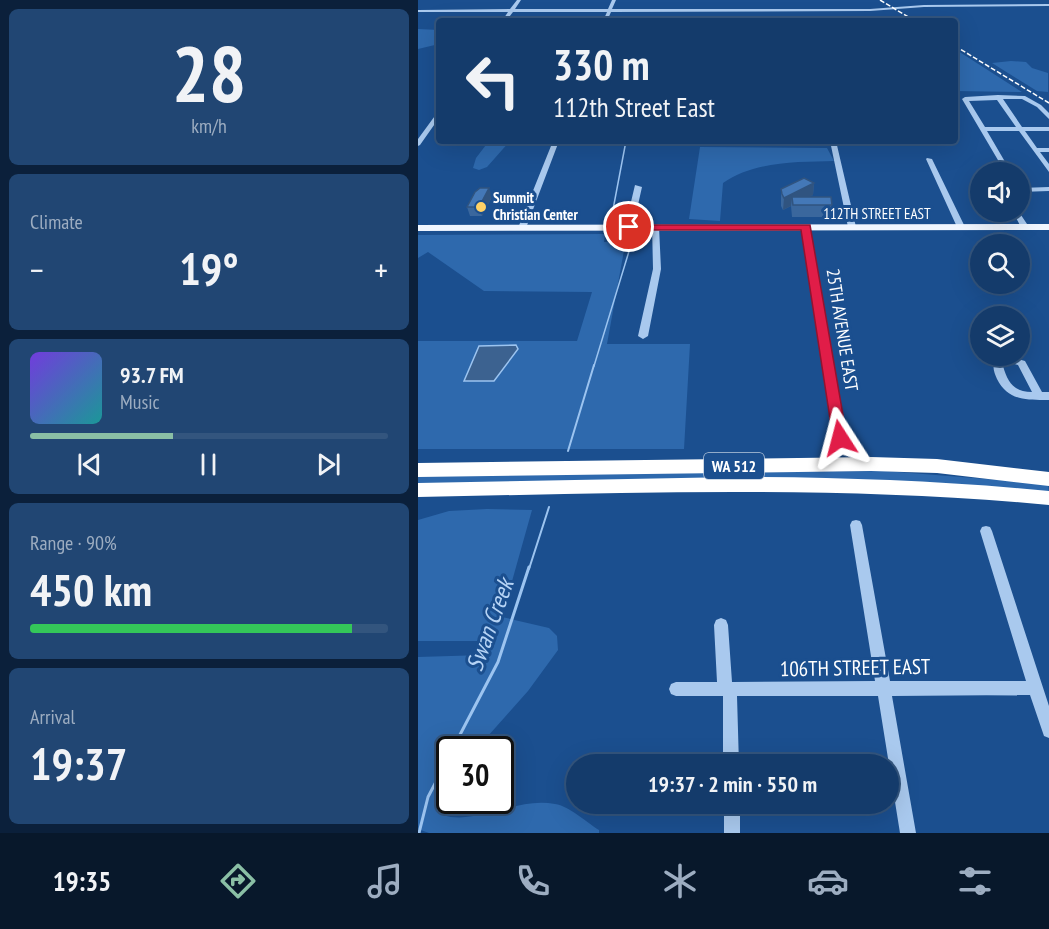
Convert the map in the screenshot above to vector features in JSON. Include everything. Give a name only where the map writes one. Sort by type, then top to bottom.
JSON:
[{"type":"highway","points":[[871,464],[925,460],[1048,470]]},
{"type":"highway","name":"WA 512","points":[[418,470],[871,464],[937,466],[1048,479]]},
{"type":"highway","name":"WA 512","points":[[418,490],[870,484],[1000,492],[1048,499]]},
{"type":"main road","name":"112TH STREET EAST","points":[[418,228],[1048,227]]},
{"type":"street","points":[[506,18],[519,0]]},
{"type":"street","points":[[606,18],[614,0]]},
{"type":"street","points":[[1008,0],[1013,6]]},
{"type":"street","points":[[418,11],[609,11],[703,8],[801,10],[1048,5]]},
{"type":"street","points":[[801,10],[803,18]]},
{"type":"street","points":[[998,97],[1048,169]]},
{"type":"street","points":[[1002,162],[966,98],[1023,97],[1039,106],[1048,117]]},
{"type":"street","points":[[418,144],[436,118]]},
{"type":"street","points":[[982,129],[1048,129]]},
{"type":"street","points":[[522,228],[555,144]]},
{"type":"street","points":[[834,144],[852,227]]},
{"type":"street","points":[[1035,150],[1048,150]]},
{"type":"street","points":[[929,159],[961,227]]},
{"type":"street","points":[[629,227],[638,187]]},
{"type":"street","points":[[1030,190],[1048,189]]},
{"type":"street","points":[[1022,222],[1025,227]]},
{"type":"street","points":[[643,336],[657,268],[655,227]]},
{"type":"street","name":"25TH AVENUE EAST","points":[[806,227],[840,438]]},
{"type":"street","points":[[1007,359],[1022,363],[1044,396],[1019,396],[1010,392],[997,365],[1000,361],[1007,359]]},
{"type":"street","points":[[856,525],[908,833]]},
{"type":"street","points":[[986,531],[1048,731]]},
{"type":"street","points":[[721,625],[724,682],[730,691],[731,754]]},
{"type":"street","name":"106TH STREET EAST","points":[[676,689],[730,691],[1035,688]]},
{"type":"street","points":[[732,814],[732,833]]},
{"type":"shaded area","points":[[418,29],[436,30],[436,45],[418,49]]},
{"type":"shaded area","points":[[958,51],[1022,92],[958,91]]},
{"type":"shaded area","points":[[1026,62],[1032,68],[1048,73],[1048,92],[1037,91],[992,63]]},
{"type":"shaded area","points":[[487,144],[507,144],[487,167],[479,170],[473,168],[476,158]]},
{"type":"shaded area","points":[[700,147],[827,148],[834,161],[776,164],[748,170],[723,183],[720,221],[689,219]]},
{"type":"shaded area","points":[[605,234],[604,242],[620,242],[623,234],[627,234],[607,344],[690,344],[684,449],[418,449],[418,341],[577,341],[592,292],[484,291],[428,252],[418,258],[418,235]]},
{"type":"shaded area","points":[[516,345],[518,349],[494,381],[464,381],[479,346]]},
{"type":"shaded area","points":[[885,471],[1048,484],[1049,492],[891,481],[734,478],[418,484],[418,476]]},
{"type":"shaded area","points":[[532,510],[502,617],[549,628],[557,636],[558,650],[528,691],[488,736],[436,736],[436,814],[470,817],[484,814],[514,814],[514,807],[541,803],[555,804],[566,808],[566,814],[577,815],[599,830],[599,833],[429,833],[418,829],[418,657],[484,655],[489,652],[492,641],[418,641],[418,520],[449,511]]},
{"type":"building","points":[[804,178],[814,183],[784,198],[781,189]]},
{"type":"building","points":[[480,188],[489,188],[479,207],[467,207],[475,192]]},
{"type":"building","points":[[792,197],[831,197],[832,205],[793,205]]},
{"type":"waterway","name":"Swan Creek","points":[[614,222],[611,220],[625,144]]},
{"type":"waterway","name":"Swan Creek","points":[[594,366],[630,248]]},
{"type":"waterway","name":"Swan Creek","points":[[568,451],[594,365]]},
{"type":"waterway","name":"Swan Creek","points":[[529,569],[549,507]]},
{"type":"waterway","name":"Swan Creek","points":[[459,736],[498,662],[529,567]]},
{"type":"waterway","name":"Swan Creek","points":[[419,833],[428,797],[436,782]]},
{"type":"railway","points":[[880,0],[910,18]]},
{"type":"railway","points":[[958,48],[1049,103]]},
{"type":"place","name":"Summit Christian Center","points":[[481,207]]},
{"type":"route","points":[[629,227],[806,227],[840,438]]}]
